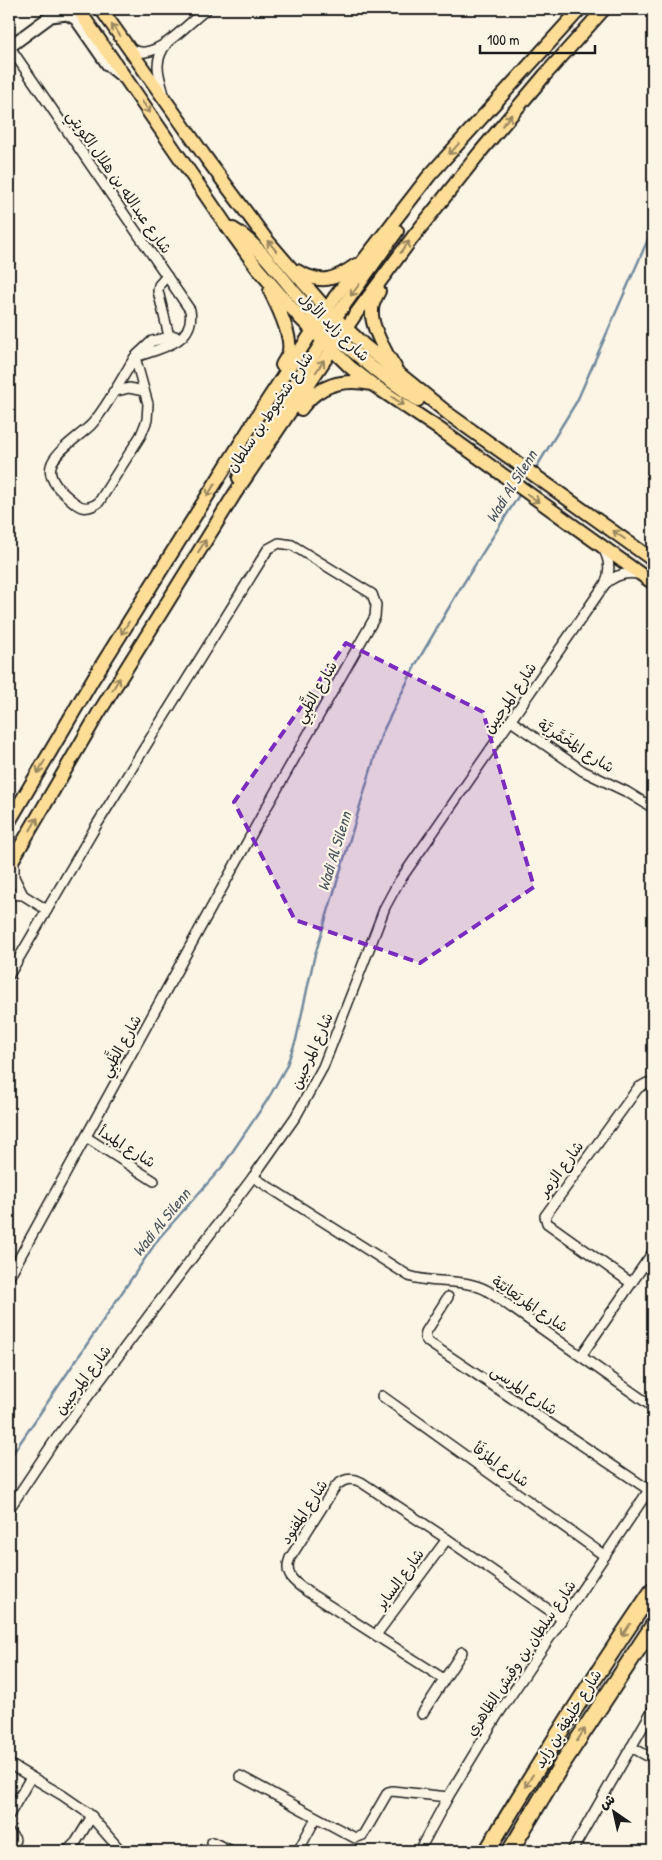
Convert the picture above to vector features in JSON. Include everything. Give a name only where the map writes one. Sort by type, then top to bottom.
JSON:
[{"type":"highway","name":"شارع خليفة بن زايد","points":[[487,1851],[545,1754],[653,1590]]},
{"type":"highway","name":"شارع خليفة بن زايد","points":[[510,1851],[562,1764],[653,1626]]},
{"type":"main road","name":"شارع زايد الأول","points":[[78,9],[226,225],[258,268],[301,319],[329,330],[400,376],[492,446],[653,560]]},
{"type":"main road","name":"شارع زايد الأول","points":[[101,9],[261,232],[289,267],[329,330],[372,384],[442,431],[648,580]]},
{"type":"main road","name":"شارع شخبوط بن سلطان","points":[[11,862],[98,714],[234,496],[329,330],[368,256],[429,176],[580,9]]},
{"type":"main road","name":"شارع شخبوط بن سلطان","points":[[9,822],[93,679],[263,407],[329,330],[390,267],[519,105],[604,9]]},
{"type":"main road","points":[[329,330],[400,227],[429,176]]},
{"type":"main road","points":[[226,225],[247,239],[329,330],[374,369],[423,404],[450,415]]},
{"type":"main road","points":[[289,267],[308,278],[326,280],[338,277],[368,256]]},
{"type":"main road","points":[[390,267],[372,305],[372,315],[383,347],[400,376]]},
{"type":"main road","points":[[258,268],[279,310],[287,333],[289,346],[288,356],[267,390],[263,407]]},
{"type":"main road","points":[[234,496],[258,470],[313,394],[344,382],[372,384]]},
{"type":"street","points":[[130,48],[147,52],[168,42],[207,9]]},
{"type":"street","points":[[9,46],[53,12],[67,14],[76,19],[108,65],[127,79]]},
{"type":"street","points":[[168,42],[159,55],[157,67],[168,104]]},
{"type":"street","name":"شارع عبدالله بن هلال الكويتي","points":[[9,46],[190,310],[190,325],[183,337]]},
{"type":"street","points":[[167,276],[158,291],[169,336]]},
{"type":"street","points":[[135,357],[148,412],[145,428],[98,502],[86,508],[79,506],[56,485],[50,473],[57,455],[93,423],[135,357],[140,351],[152,341],[169,336],[183,337]]},
{"type":"street","points":[[135,357],[170,345],[183,337]]},
{"type":"street","points":[[114,392],[129,388],[144,391]]},
{"type":"street","name":"شارع الظَّبِي","points":[[9,975],[268,549],[280,543],[292,545],[372,594],[376,605],[375,617],[261,817],[9,1277]]},
{"type":"street","name":"شارع المرحبين","points":[[9,1509],[53,1443],[253,1177],[296,1116],[323,1067],[391,895],[420,849],[511,721],[604,584],[608,574],[608,562],[601,547]]},
{"type":"street","points":[[604,584],[621,574],[633,573],[648,580]]},
{"type":"street","name":"شارع المْخَمَّرِيَّة","points":[[511,721],[584,771],[627,792],[653,808]]},
{"type":"street","points":[[11,862],[14,877],[23,895]]},
{"type":"street","points":[[9,894],[23,895],[47,910]]},
{"type":"street","name":"شارع الزمر","points":[[631,1283],[547,1223],[545,1216],[638,1088],[647,1083],[653,1085]]},
{"type":"street","name":"شارع المبدأ","points":[[86,1138],[154,1180]]},
{"type":"street","name":"شارع المَربَعانِيّة","points":[[253,1177],[399,1271],[420,1280],[468,1282],[482,1287],[653,1407]]},
{"type":"street","points":[[581,1356],[653,1252]]},
{"type":"street","name":"شارع المرسى","points":[[448,1297],[426,1332],[425,1338],[428,1342],[651,1487]]},
{"type":"street","name":"شارع المرْفَأ","points":[[382,1396],[605,1556]]},
{"type":"street","name":"شارع المفنود","points":[[444,1679],[297,1584],[288,1572],[290,1558],[335,1486],[345,1480],[357,1480],[447,1539],[562,1619]]},
{"type":"street","name":"شارع سلطان بن وقيش الظاهري","points":[[419,1851],[448,1797],[497,1716],[651,1487]]},
{"type":"street","name":"شارع الساير","points":[[376,1635],[447,1539]]},
{"type":"street","points":[[422,1714],[462,1652]]},
{"type":"street","points":[[572,1851],[653,1709]]},
{"type":"street","points":[[631,1746],[653,1759]]},
{"type":"street","points":[[9,1764],[62,1795],[92,1816],[110,1841],[121,1851]]},
{"type":"street","points":[[240,1776],[316,1818],[358,1838],[363,1835],[388,1792],[448,1797]]},
{"type":"street","points":[[9,1815],[31,1777]]},
{"type":"street","points":[[67,1851],[76,1842],[92,1816]]},
{"type":"street","points":[[298,1851],[316,1818]]},
{"type":"street","points":[[9,1833],[15,1839],[12,1851]]},
{"type":"street","points":[[212,1842],[232,1851]]},
{"type":"highlighted area","points":[[346,643],[483,712],[534,887],[420,963],[295,920],[234,802]]},
{"type":"waterway","name":"Wadi Al Silenn","points":[[534,471],[577,401],[653,228]]},
{"type":"waterway","name":"Wadi Al Silenn","points":[[9,1459],[159,1238],[222,1167],[268,1099],[286,1067],[296,1040],[314,958],[382,733],[416,664],[458,592],[521,492]]}]
